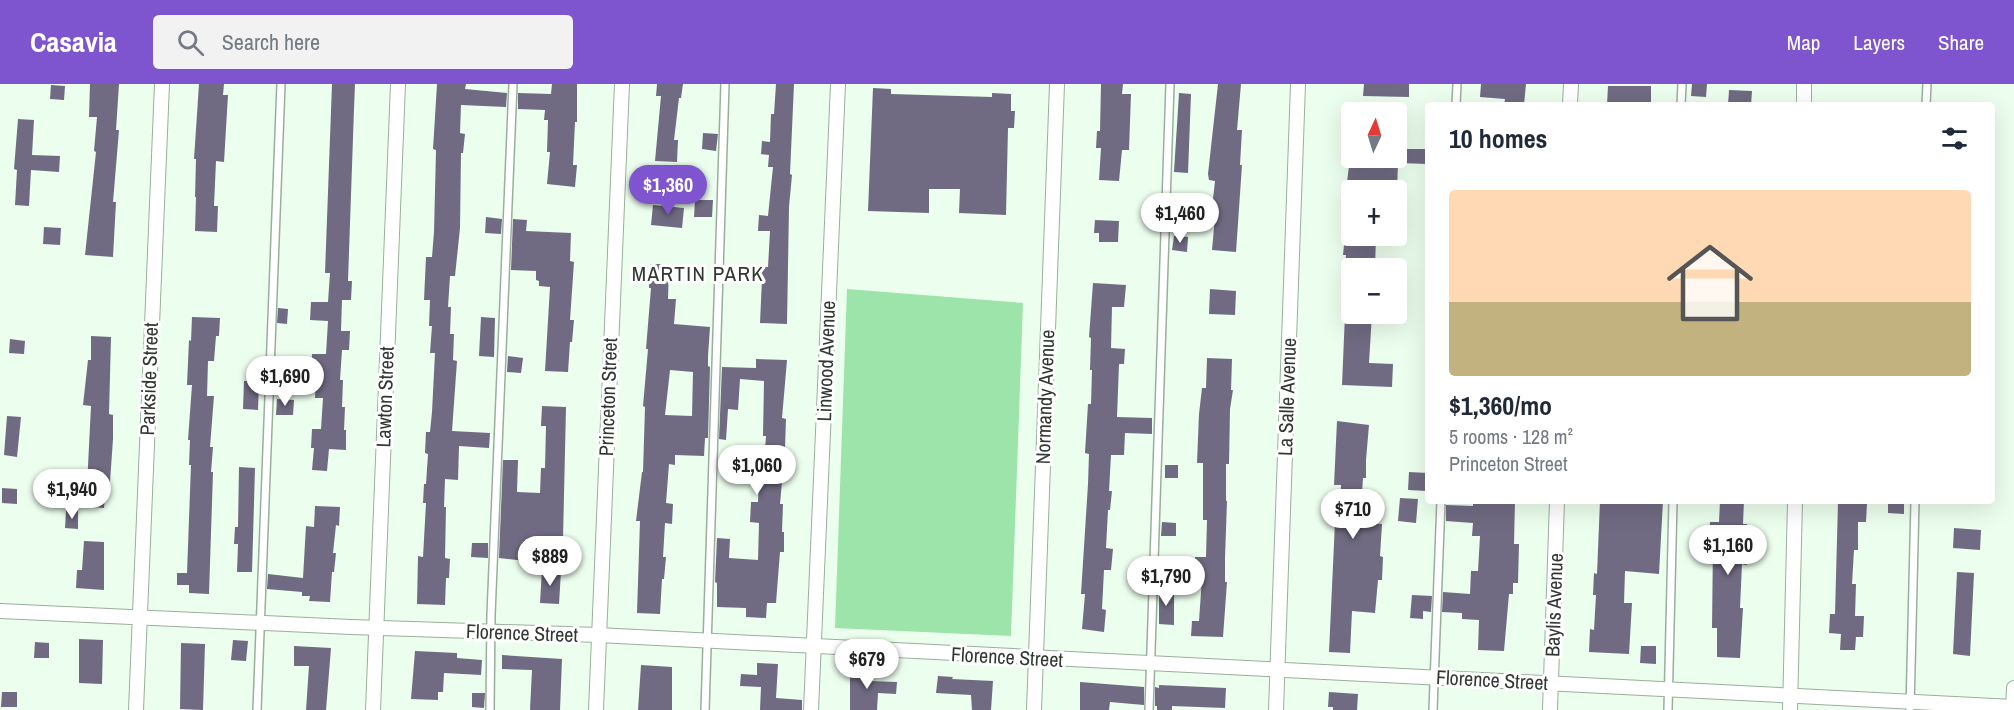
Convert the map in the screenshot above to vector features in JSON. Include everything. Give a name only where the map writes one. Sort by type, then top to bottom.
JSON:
[{"type":"street","name":"Parkside Street","points":[[136,710],[138,617],[162,84]]},
{"type":"street","name":"Lawton Street","points":[[373,710],[398,84]]},
{"type":"street","name":"Princeton Street","points":[[596,710],[622,84]]},
{"type":"street","name":"Linwood Avenue","points":[[811,710],[838,84]]},
{"type":"street","name":"Normandy Avenue","points":[[1034,710],[1057,84]]},
{"type":"street","name":"La Salle Avenue","points":[[1276,710],[1298,84]]},
{"type":"street","points":[[1570,102],[1571,84]]},
{"type":"street","points":[[1804,84],[1804,102]]},
{"type":"street","name":"Baylis Avenue","points":[[1550,710],[1557,504]]},
{"type":"street","points":[[1790,710],[1795,504]]},
{"type":"street","name":"Florence Street","points":[[0,611],[376,628],[598,635],[1669,689],[1910,706],[2014,708]]},
{"type":"street","points":[[2014,688],[2014,708]]},
{"type":"lane","points":[[257,710],[281,84]]},
{"type":"lane","points":[[490,710],[490,632],[513,84]]},
{"type":"lane","points":[[705,710],[725,84]]},
{"type":"lane","points":[[1149,710],[1170,84]]},
{"type":"lane","points":[[1456,102],[1457,84]]},
{"type":"lane","points":[[1681,102],[1682,84]]},
{"type":"lane","points":[[1926,102],[1927,84]]},
{"type":"lane","points":[[1433,710],[1441,504]]},
{"type":"lane","points":[[1668,710],[1673,504]]},
{"type":"lane","points":[[1910,706],[1915,504]]},
{"type":"green space","points":[[847,289],[1023,303],[1011,636],[835,628]]},
{"type":"building","points":[[90,84],[119,84],[116,130],[119,130],[113,202],[116,202],[113,257],[85,255],[96,152],[94,151],[97,117],[89,117]]},
{"type":"building","points":[[199,84],[224,84],[223,95],[228,95],[224,162],[216,161],[214,206],[218,206],[217,232],[195,231],[196,159],[194,159]]},
{"type":"building","points":[[332,84],[355,84],[348,281],[352,281],[351,300],[342,300],[341,331],[350,331],[349,350],[342,350],[340,380],[343,380],[342,407],[345,407],[346,450],[329,449],[327,471],[312,470],[314,448],[311,448],[312,429],[321,429],[323,398],[315,398],[316,373],[311,372],[312,354],[326,354],[328,321],[310,320],[311,302],[328,302],[330,273],[325,273]]},
{"type":"building","points":[[437,84],[466,84],[465,89],[507,93],[506,107],[461,105],[460,133],[465,134],[463,153],[461,153],[460,228],[455,276],[450,276],[448,307],[451,307],[450,334],[454,334],[453,360],[457,361],[452,431],[490,433],[489,448],[459,446],[458,480],[445,479],[445,558],[450,559],[449,578],[446,578],[445,605],[417,604],[418,556],[423,557],[426,503],[423,503],[428,454],[425,453],[426,432],[430,432],[435,353],[430,353],[432,326],[429,326],[430,300],[424,300],[426,257],[432,257],[434,232],[436,150],[433,149]]},
{"type":"building","points":[[552,84],[577,84],[577,122],[575,122],[573,165],[577,165],[575,187],[547,184],[550,152],[547,152],[548,120],[544,120],[545,110],[518,109],[518,93],[551,94]]},
{"type":"building","points":[[657,84],[683,84],[674,140],[678,140],[677,162],[655,161],[661,96],[656,96]]},
{"type":"building","points":[[776,84],[794,84],[787,324],[760,323],[762,279],[760,279],[760,267],[768,267],[770,231],[758,231],[759,215],[768,216],[773,167],[768,167],[769,155],[761,154],[762,141],[770,142],[771,114],[774,114]]},
{"type":"building","points":[[1101,84],[1123,84],[1122,94],[1131,94],[1129,150],[1122,150],[1119,181],[1099,180],[1101,148],[1096,148],[1097,131],[1100,131]]},
{"type":"building","points":[[1218,84],[1241,84],[1237,130],[1242,130],[1240,165],[1242,165],[1236,252],[1212,250],[1215,217],[1211,217],[1215,181],[1209,180],[1208,174]]},
{"type":"building","points":[[1364,84],[1409,84],[1409,97],[1363,96]]},
{"type":"building","points":[[1481,84],[1526,84],[1524,102],[1504,102],[1505,99],[1480,97]]},
{"type":"building","points":[[1692,84],[1707,84],[1706,97],[1691,96]]},
{"type":"building","points":[[51,85],[65,86],[64,100],[50,99]]},
{"type":"building","points":[[1608,86],[1651,86],[1651,102],[1607,102]]},
{"type":"building","points":[[873,88],[891,89],[891,94],[992,97],[992,93],[1011,94],[1011,111],[1015,111],[1014,128],[1008,128],[1006,215],[959,213],[960,189],[929,189],[929,213],[868,211]]},
{"type":"building","points":[[1729,90],[1752,91],[1751,102],[1728,102]]},
{"type":"building","points":[[1179,93],[1191,94],[1188,173],[1174,172]]},
{"type":"building","points":[[18,119],[34,120],[32,155],[60,156],[59,172],[31,170],[29,206],[15,205],[17,170],[14,169]]},
{"type":"building","points":[[703,133],[718,134],[716,151],[702,149]]},
{"type":"building","points":[[1407,149],[1425,149],[1425,164],[1407,163]]},
{"type":"building","points":[[1349,168],[1398,168],[1397,180],[1347,180]]},
{"type":"building","points":[[695,200],[713,200],[712,217],[694,217]]},
{"type":"building","points":[[653,205],[684,208],[682,228],[651,225]]},
{"type":"building","points":[[486,217],[502,219],[501,234],[485,233]]},
{"type":"building","points":[[513,219],[527,220],[526,231],[571,233],[570,261],[574,262],[570,320],[574,320],[568,372],[545,371],[550,287],[539,286],[536,271],[511,270]]},
{"type":"building","points":[[1095,220],[1119,221],[1118,242],[1099,242],[1099,233],[1094,233]]},
{"type":"building","points":[[44,227],[61,228],[60,245],[43,244]]},
{"type":"building","points":[[1174,236],[1188,237],[1187,252],[1172,250]]},
{"type":"building","points":[[1344,246],[1376,246],[1375,258],[1346,258],[1346,255],[1343,255]]},
{"type":"building","points":[[650,264],[669,264],[668,299],[676,299],[674,324],[710,327],[708,438],[705,438],[704,456],[675,455],[675,465],[669,464],[666,503],[673,504],[672,524],[665,523],[663,557],[666,557],[660,614],[637,613],[640,521],[636,521],[643,472],[645,407],[643,406],[648,349],[646,349],[651,288],[649,288]],"holes":[[[670,370],[693,372],[692,416],[665,415]]]},
{"type":"building","points":[[1093,283],[1126,285],[1124,307],[1112,307],[1111,348],[1125,349],[1124,364],[1119,364],[1117,417],[1152,418],[1152,434],[1125,433],[1124,455],[1111,455],[1109,491],[1112,491],[1110,510],[1108,510],[1106,548],[1113,549],[1111,570],[1104,570],[1102,609],[1106,610],[1104,632],[1082,629],[1085,594],[1081,594],[1089,454],[1085,453],[1088,404],[1091,404],[1092,370],[1090,370],[1091,338],[1089,337]]},
{"type":"building","points":[[1210,289],[1236,291],[1235,315],[1209,314]]},
{"type":"building","points":[[278,308],[288,309],[287,324],[277,323]]},
{"type":"building","points":[[192,317],[220,318],[214,361],[208,361],[207,396],[214,396],[210,447],[213,447],[211,472],[213,472],[209,594],[189,593],[189,585],[177,585],[177,573],[187,573],[191,465],[189,465],[190,440],[188,440],[192,385],[187,385]]},
{"type":"building","points":[[481,317],[495,318],[494,357],[479,356]]},
{"type":"building","points":[[1345,324],[1371,324],[1369,363],[1393,364],[1392,387],[1342,385]]},
{"type":"building","points":[[91,336],[111,337],[109,414],[113,415],[113,439],[109,496],[105,496],[104,508],[82,506],[84,486],[87,486],[91,406],[83,405],[88,360],[91,360]]},
{"type":"building","points":[[10,339],[25,341],[24,354],[9,353]]},
{"type":"building","points":[[508,356],[523,358],[521,373],[507,372]]},
{"type":"building","points":[[1207,358],[1232,359],[1231,390],[1233,390],[1230,409],[1229,464],[1226,464],[1225,582],[1227,582],[1223,637],[1191,636],[1192,621],[1199,621],[1202,578],[1199,578],[1200,570],[1195,570],[1195,557],[1206,557],[1207,520],[1203,520],[1203,463],[1197,463],[1199,414],[1202,388],[1206,388]]},
{"type":"building","points":[[756,359],[787,360],[782,418],[786,419],[785,448],[780,504],[783,504],[784,552],[780,552],[776,603],[767,603],[766,618],[746,617],[746,608],[717,607],[717,583],[715,582],[717,538],[730,539],[729,558],[758,560],[759,523],[750,522],[751,502],[758,502],[759,474],[763,474],[766,436],[763,436],[764,381],[740,379],[738,410],[728,409],[726,440],[719,439],[722,367],[756,368]]},
{"type":"building","points":[[244,381],[259,381],[258,410],[243,409]]},
{"type":"building","points":[[277,399],[294,400],[293,415],[276,415]]},
{"type":"building","points":[[542,406],[566,407],[563,539],[553,538],[552,564],[499,558],[503,460],[518,460],[517,492],[540,493],[541,468],[545,468],[546,426],[541,426]]},
{"type":"building","points":[[7,416],[21,417],[17,457],[4,455]]},
{"type":"building","points":[[1337,421],[1369,425],[1366,478],[1363,478],[1360,523],[1382,524],[1380,556],[1383,557],[1382,580],[1378,580],[1375,613],[1352,611],[1350,653],[1329,652],[1335,522],[1340,522],[1341,485],[1334,485]]},
{"type":"building","points":[[1165,465],[1178,465],[1178,478],[1165,478]]},
{"type":"building","points":[[239,467],[255,468],[252,572],[237,572],[238,544],[234,544],[235,527],[238,527]]},
{"type":"building","points":[[1409,472],[1425,473],[1425,491],[1408,490]]},
{"type":"building","points":[[2,488],[17,489],[17,504],[2,503]]},
{"type":"building","points":[[1400,498],[1418,499],[1416,523],[1398,521]]},
{"type":"building","points":[[1473,504],[1515,504],[1514,544],[1519,544],[1518,583],[1513,583],[1513,594],[1509,594],[1504,651],[1478,650],[1479,620],[1462,619],[1462,613],[1442,612],[1443,592],[1470,594],[1471,571],[1478,571],[1480,536],[1472,536],[1473,523],[1446,521],[1446,505],[1473,506]]},
{"type":"building","points":[[1600,504],[1663,504],[1659,574],[1625,571],[1624,603],[1632,603],[1629,654],[1589,652],[1590,629],[1594,630],[1596,595],[1593,595],[1594,573],[1597,574]]},
{"type":"building","points":[[1720,504],[1744,504],[1743,524],[1747,524],[1747,565],[1742,564],[1740,608],[1743,608],[1740,658],[1717,657],[1717,628],[1712,628],[1713,542],[1709,542],[1710,522],[1719,522]]},
{"type":"building","points":[[1838,504],[1867,504],[1866,522],[1858,522],[1858,550],[1854,550],[1852,584],[1856,584],[1855,616],[1864,616],[1863,637],[1856,637],[1855,650],[1840,650],[1841,634],[1829,633],[1830,614],[1835,614]]},
{"type":"building","points":[[1888,504],[1904,504],[1904,514],[1888,513]]},
{"type":"building","points":[[315,506],[340,507],[339,526],[336,525],[333,553],[336,553],[330,602],[309,601],[310,596],[302,596],[302,592],[267,589],[268,574],[303,578],[306,526],[314,527]]},
{"type":"building","points":[[66,511],[78,511],[78,529],[65,528]]},
{"type":"building","points":[[1162,522],[1176,523],[1176,536],[1161,536]]},
{"type":"building","points":[[1954,528],[1981,530],[1980,550],[1953,548]]},
{"type":"building","points":[[84,541],[104,542],[104,590],[76,588],[77,570],[82,570]]},
{"type":"building","points":[[472,543],[488,543],[488,558],[471,557]]},
{"type":"building","points":[[542,569],[561,571],[559,604],[540,603]]},
{"type":"building","points":[[1957,572],[1974,573],[1970,656],[1953,654]]},
{"type":"building","points":[[1159,589],[1174,590],[1174,625],[1159,624]]},
{"type":"building","points":[[1412,595],[1432,596],[1431,612],[1423,611],[1423,619],[1410,618]]},
{"type":"building","points":[[79,639],[103,640],[102,684],[79,683]]},
{"type":"building","points":[[233,640],[248,641],[246,661],[231,660]]},
{"type":"building","points":[[35,642],[49,643],[49,658],[34,658]]},
{"type":"building","points":[[181,643],[205,644],[203,710],[180,709]]},
{"type":"building","points":[[294,646],[331,648],[326,710],[306,710],[309,666],[294,666]]},
{"type":"building","points":[[1641,646],[1656,646],[1656,664],[1640,663]]},
{"type":"building","points":[[415,651],[457,653],[457,658],[482,660],[481,675],[444,673],[443,692],[438,692],[438,700],[411,699]]},
{"type":"building","points":[[502,655],[562,659],[560,710],[530,710],[532,670],[502,669]]},
{"type":"building","points":[[757,663],[778,664],[776,698],[802,700],[802,710],[760,710],[761,687],[740,686],[741,674],[757,675]]},
{"type":"building","points":[[641,665],[672,667],[672,710],[638,710]]},
{"type":"building","points":[[850,668],[870,668],[869,681],[897,682],[896,694],[878,693],[877,710],[850,710]]},
{"type":"building","points":[[938,676],[993,681],[991,710],[972,710],[971,695],[936,693]]},
{"type":"building","points":[[1080,682],[1144,687],[1144,705],[1110,702],[1109,710],[1080,710]]},
{"type":"building","points":[[1159,685],[1226,688],[1225,708],[1172,706],[1172,710],[1157,710],[1155,687],[1159,688]]},
{"type":"building","points":[[2,692],[17,692],[17,707],[1,707]]},
{"type":"building","points":[[1329,692],[1358,694],[1357,710],[1333,710],[1333,707],[1328,707]]},
{"type":"building","points":[[472,693],[485,693],[484,708],[472,707]]},
{"type":"district","name":"MARTIN PARK","points":[[698,274]]}]
